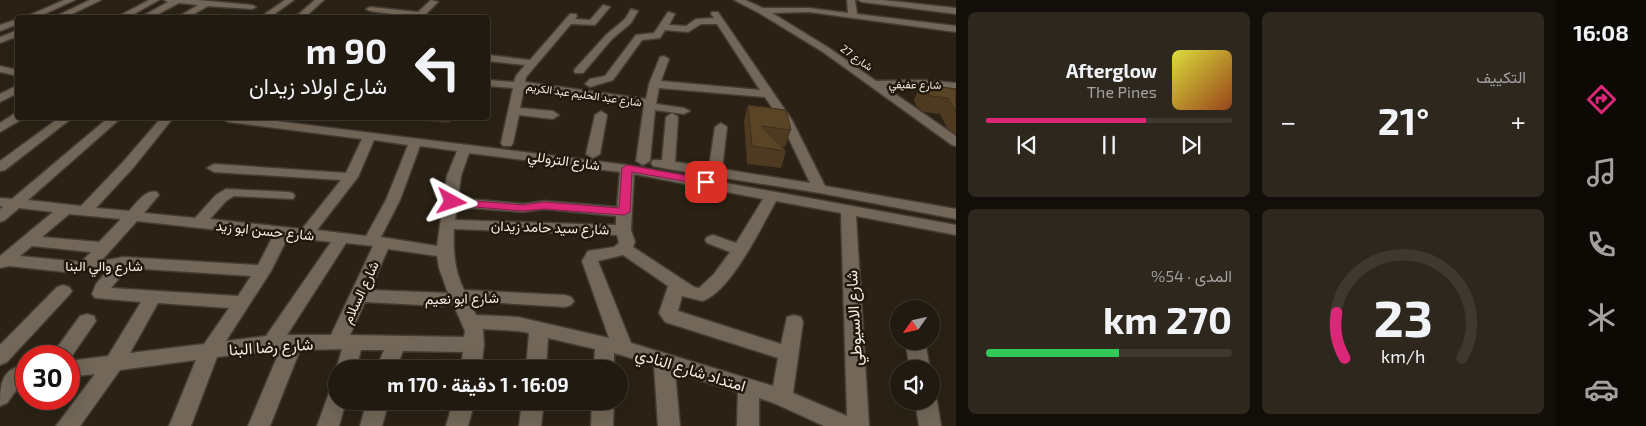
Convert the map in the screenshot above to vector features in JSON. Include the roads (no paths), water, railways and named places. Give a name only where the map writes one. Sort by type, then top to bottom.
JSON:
[{"type":"street","points":[[34,15],[71,0]]},
{"type":"street","points":[[63,15],[97,0]]},
{"type":"street","points":[[125,15],[154,0]]},
{"type":"street","points":[[168,0],[240,4],[252,7]]},
{"type":"street","points":[[268,15],[290,0]]},
{"type":"street","points":[[302,15],[320,0]]},
{"type":"street","points":[[862,0],[954,11]]},
{"type":"street","points":[[743,2],[852,8],[956,21],[954,11],[946,0]]},
{"type":"street","points":[[150,15],[177,1]]},
{"type":"street","points":[[185,15],[205,2]]},
{"type":"street","points":[[420,15],[434,2]]},
{"type":"street","name":"شارع 27","points":[[743,2],[762,11],[826,50],[956,142]]},
{"type":"street","points":[[229,14],[240,4]]},
{"type":"street","points":[[762,11],[796,4]]},
{"type":"street","points":[[507,143],[521,76],[572,19],[592,23],[606,7]]},
{"type":"street","points":[[852,8],[956,29]]},
{"type":"street","points":[[370,10],[411,15]]},
{"type":"street","points":[[579,71],[616,31],[628,21],[634,11]]},
{"type":"street","points":[[616,31],[641,36],[657,36],[671,14]]},
{"type":"street","points":[[663,27],[688,29],[699,22],[718,17],[770,94],[803,151],[811,192]]},
{"type":"street","points":[[0,28],[15,22]]},
{"type":"street","points":[[0,40],[15,34]]},
{"type":"street","points":[[590,84],[594,81],[609,78],[629,48],[641,36]]},
{"type":"street","points":[[490,58],[531,63]]},
{"type":"street","points":[[643,161],[656,74],[664,59]]},
{"type":"street","points":[[0,68],[15,74]]},
{"type":"street","points":[[0,78],[15,74]]},
{"type":"street","name":"شارع عبد الحليم عبد الكريم","points":[[490,83],[558,89],[684,111]]},
{"type":"street","name":"شارع عفيفي","points":[[874,84],[922,83],[956,86]]},
{"type":"street","points":[[654,84],[770,94]]},
{"type":"street","points":[[515,111],[553,112],[558,89]]},
{"type":"street","points":[[0,99],[15,90]]},
{"type":"street","points":[[593,154],[601,115]]},
{"type":"street","points":[[668,165],[672,117]]},
{"type":"street","points":[[0,128],[15,119]]},
{"type":"street","points":[[0,168],[63,120]]},
{"type":"street","points":[[0,218],[113,120]]},
{"type":"street","points":[[85,210],[128,165],[165,120]]},
{"type":"street","name":"شارع التروللي","points":[[244,120],[627,168],[772,195],[811,192],[848,209],[956,230]]},
{"type":"street","name":"شارع التروللي","points":[[312,120],[643,161],[715,172],[811,192],[956,214]]},
{"type":"street","points":[[715,172],[720,127]]},
{"type":"street","points":[[305,234],[351,178],[370,136]]},
{"type":"street","name":"شارع السلام","points":[[346,360],[345,342],[358,295],[416,141]]},
{"type":"street","points":[[465,147],[454,176],[452,202],[447,224],[446,268],[472,322],[474,331],[472,360]]},
{"type":"street","points":[[214,168],[351,178]]},
{"type":"street","points":[[624,248],[627,242],[623,230],[627,168]]},
{"type":"street","points":[[199,223],[221,198],[231,192],[288,196]]},
{"type":"street","points":[[86,267],[152,195]]},
{"type":"street","points":[[608,360],[614,346],[590,261],[594,255],[624,248],[677,285],[695,294],[702,295],[740,250],[772,195]]},
{"type":"street","name":"شارع حسن ابو زيد","points":[[0,202],[377,242],[446,252]]},
{"type":"street","points":[[452,202],[523,208],[544,205],[624,212]]},
{"type":"street","points":[[2,262],[66,208]]},
{"type":"street","name":"شارع الاسيوطي","points":[[848,209],[858,426]]},
{"type":"street","name":"شارع سيد حامد زيدان","points":[[447,224],[623,230]]},
{"type":"street","points":[[180,426],[210,351],[262,272],[283,232]]},
{"type":"street","points":[[272,343],[341,238]]},
{"type":"street","points":[[713,240],[740,250]]},
{"type":"street","points":[[27,241],[104,248]]},
{"type":"street","name":"شارع والي البنا","points":[[2,262],[104,267],[124,262],[262,272]]},
{"type":"street","points":[[124,262],[102,288],[101,294],[241,302]]},
{"type":"street","points":[[677,285],[668,313],[672,317],[788,354]]},
{"type":"street","points":[[0,358],[63,291]]},
{"type":"street","name":"شارع ابو نعيم","points":[[358,295],[441,300],[470,295],[565,301]]},
{"type":"street","points":[[67,426],[113,365],[153,297]]},
{"type":"street","points":[[69,345],[87,321]]},
{"type":"street","name":"امتداد شارع النادي","points":[[472,322],[518,324],[614,346],[782,397],[824,421],[846,426]]},
{"type":"street","points":[[782,397],[794,322]]},
{"type":"street","points":[[537,360],[539,328]]},
{"type":"street","points":[[259,426],[293,342]]},
{"type":"street","name":"شارع رضا البنا","points":[[80,369],[272,343],[345,342],[474,346]]},
{"type":"street","points":[[390,360],[396,344]]},
{"type":"street","points":[[664,362],[669,426]]},
{"type":"street","points":[[0,397],[15,375]]},
{"type":"street","points":[[748,386],[748,426]]},
{"type":"street","points":[[328,426],[333,410]]},
{"type":"street","points":[[371,426],[375,410]]},
{"type":"street","points":[[457,426],[461,410]]},
{"type":"street","points":[[530,426],[532,410]]},
{"type":"street","points":[[602,426],[603,410]]},
{"type":"street","points":[[927,410],[930,426]]}]
